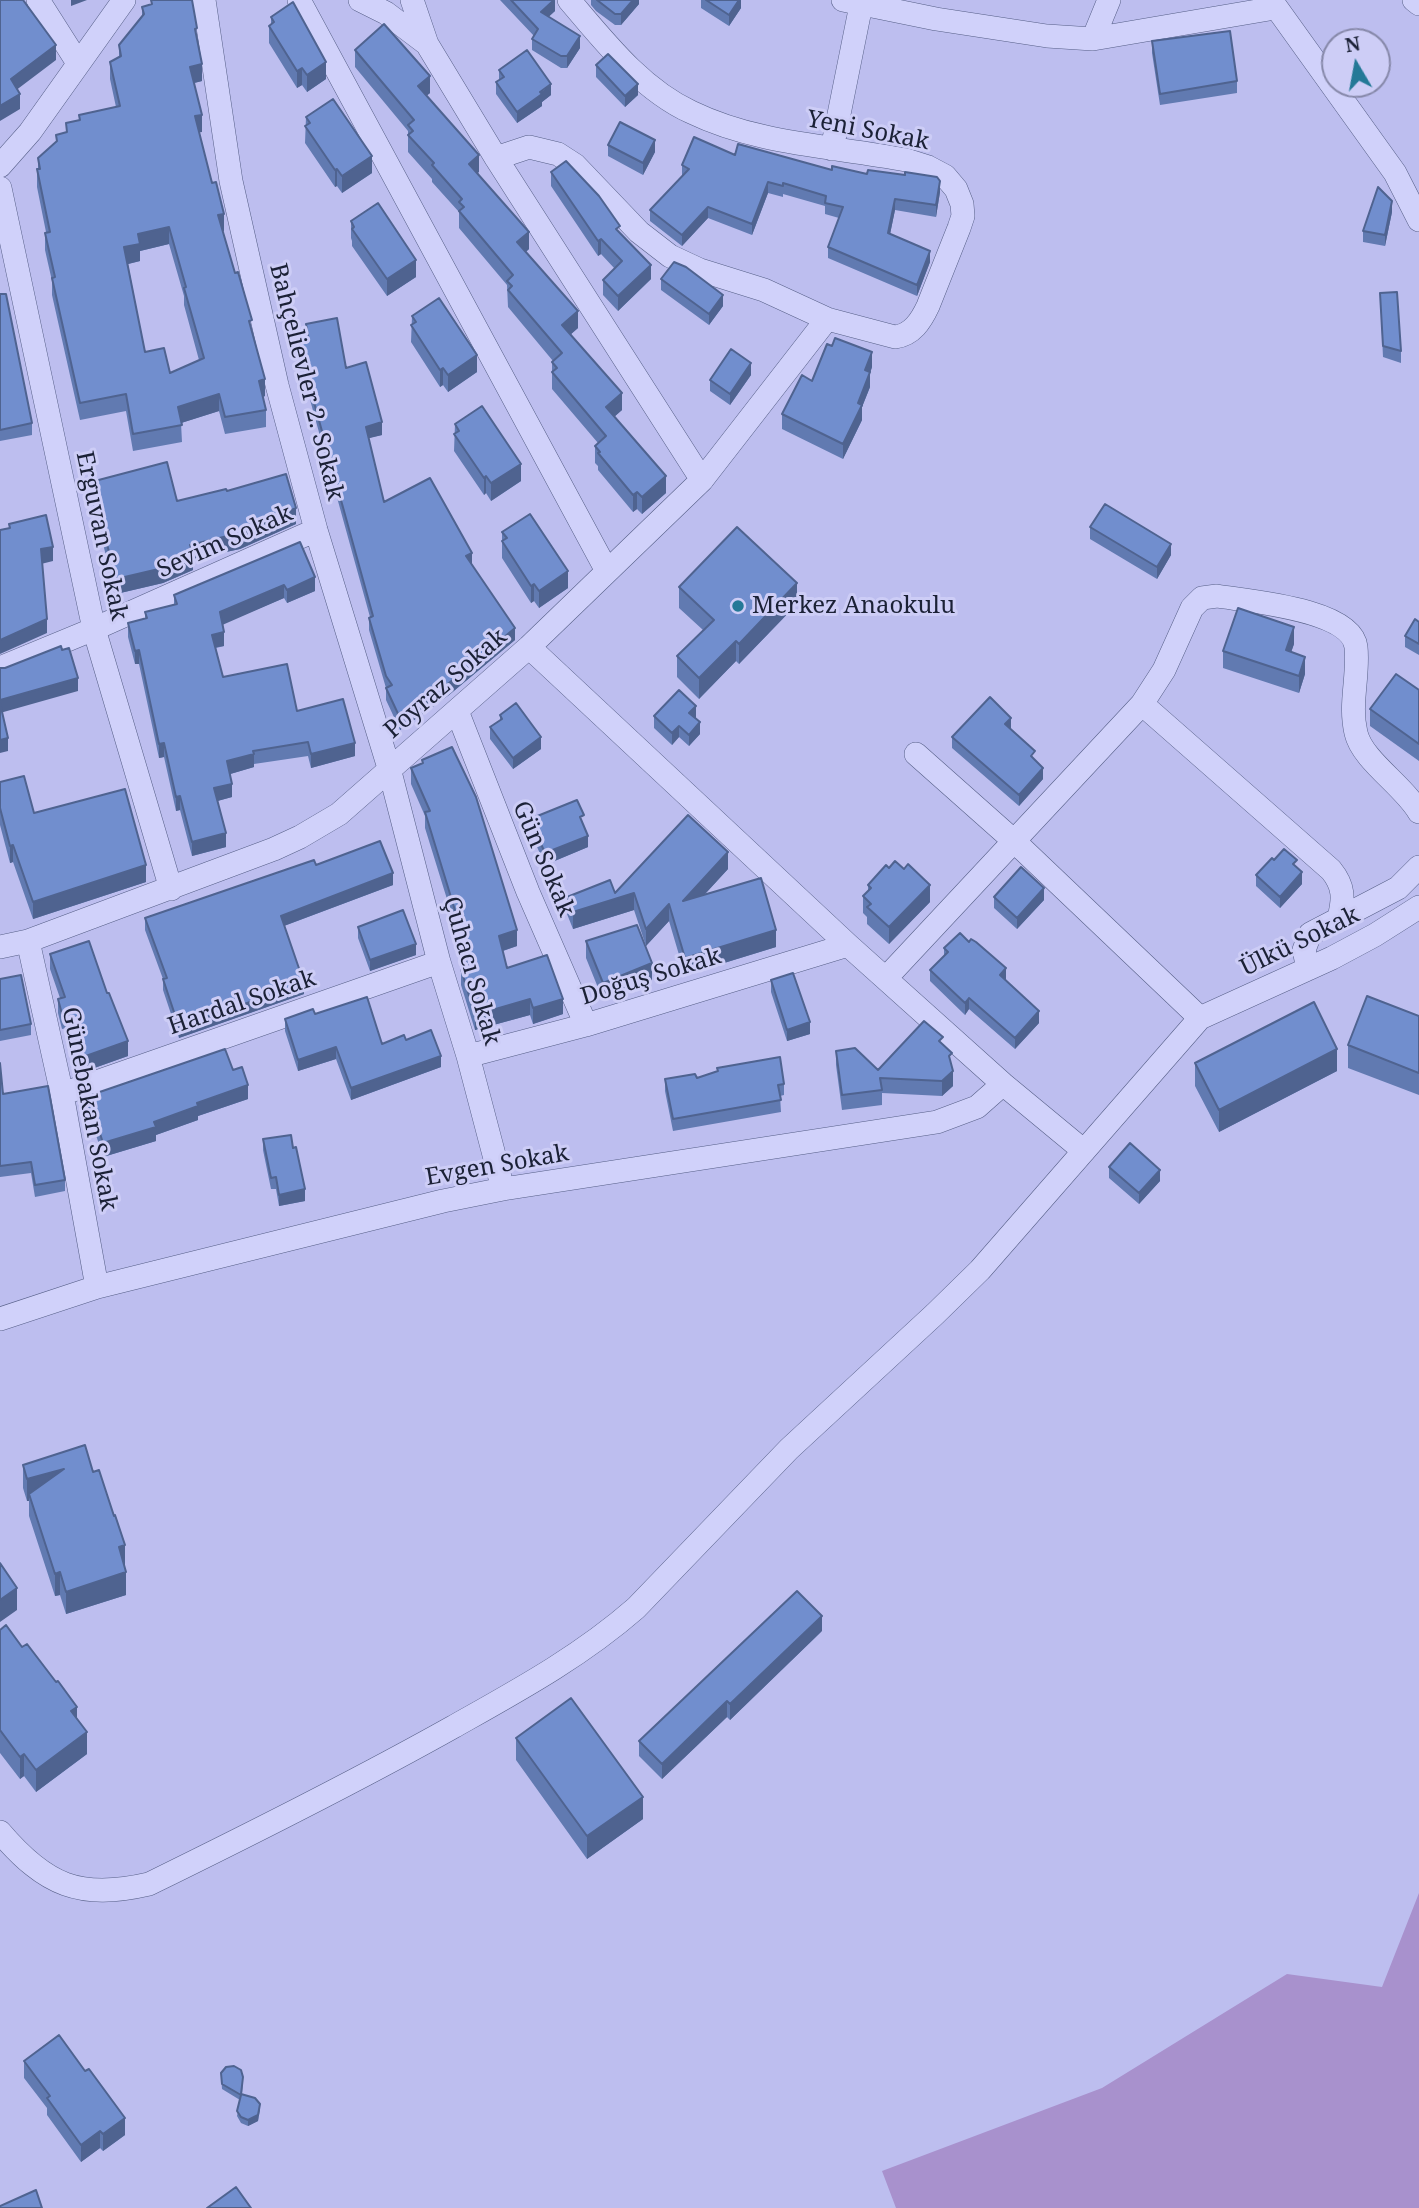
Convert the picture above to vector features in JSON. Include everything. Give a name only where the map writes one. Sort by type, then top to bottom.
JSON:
[{"type":"street","points":[[37,0],[78,63]]},
{"type":"street","points":[[0,166],[30,132],[124,0]]},
{"type":"street","name":"Bahçelievler 2. Sokak","points":[[204,0],[231,181],[277,385],[316,530],[389,768]]},
{"type":"street","points":[[299,0],[607,571]]},
{"type":"street","points":[[360,0],[386,13],[428,44]]},
{"type":"street","points":[[412,0],[428,44],[496,158],[702,480]]},
{"type":"street","name":"Yeni Sokak","points":[[496,158],[529,147],[558,154],[575,165],[639,232],[670,256],[700,270],[764,290],[827,319],[895,337],[911,331],[922,319],[963,216],[956,189],[945,176],[906,160],[770,138],[732,128],[691,112],[635,73],[569,0]]},
{"type":"street","points":[[1093,39],[1109,0]]},
{"type":"street","points":[[1414,0],[1419,4]]},
{"type":"street","points":[[832,149],[848,1],[939,10],[1047,37],[1093,39],[1273,4],[1395,173],[1419,220]]},
{"type":"street","name":"Erguvan Sokak","points":[[0,188],[94,629],[171,889]]},
{"type":"street","name":"Poyraz Sokak","points":[[0,947],[28,941],[171,889],[300,837],[339,814],[529,647],[702,480],[827,319]]},
{"type":"street","name":"Sevim Sokak","points":[[0,668],[316,530]]},
{"type":"street","points":[[886,978],[1142,704],[1164,670],[1192,608],[1202,598],[1217,596],[1295,609],[1331,620],[1347,631],[1356,645],[1353,711],[1356,734],[1362,748],[1413,801],[1419,812]]},
{"type":"street","points":[[529,647],[848,945],[1003,1084],[1084,1151]]},
{"type":"street","points":[[1142,704],[1331,870],[1340,883],[1343,894],[1343,907],[1339,918]]},
{"type":"street","name":"Gün Sokak","points":[[457,711],[528,892],[586,1025]]},
{"type":"street","points":[[0,1832],[21,1856],[39,1871],[78,1889],[100,1892],[149,1884],[382,1767],[555,1670],[615,1627],[657,1588],[789,1449],[980,1270],[1200,1018],[1014,841],[916,754]]},
{"type":"street","name":"Çuhacı Sokak","points":[[389,768],[439,962],[468,1056],[503,1189]]},
{"type":"street","points":[[1308,969],[1304,950],[1310,934],[1398,888],[1419,867]]},
{"type":"street","name":"Ülkü Sokak","points":[[1200,1018],[1376,935],[1419,907]]},
{"type":"street","name":"Günebakan Sokak","points":[[28,941],[62,1094],[97,1287]]},
{"type":"street","name":"Doğuş Sokak","points":[[468,1056],[586,1025],[848,945]]},
{"type":"street","name":"Hardal Sokak","points":[[62,1094],[439,962]]},
{"type":"street","name":"Evgen Sokak","points":[[0,1319],[97,1287],[443,1201],[503,1189],[937,1122],[977,1107],[1003,1084]]},
{"type":"shaded area","points":[[1419,1893],[1419,2208],[896,2208],[882,2171],[1102,2088],[1287,1974],[1382,1987]]},
{"type":"building","points":[[0,0],[23,0],[56,45],[11,79],[20,94],[0,106]]},
{"type":"building","points":[[151,0],[192,0],[202,64],[190,67],[202,115],[195,116],[212,183],[216,182],[224,214],[218,215],[252,320],[249,321],[265,379],[259,381],[266,410],[225,417],[219,394],[178,407],[182,425],[133,434],[126,394],[80,403],[52,278],[55,277],[45,233],[50,232],[37,169],[40,169],[38,158],[57,141],[56,135],[67,132],[66,123],[80,120],[79,115],[120,106],[110,62],[121,56],[119,45],[144,14],[142,7],[152,4]],"holes":[[[169,227],[186,287],[184,288],[204,358],[170,373],[164,348],[145,352],[124,247],[140,244],[138,234]]]},
{"type":"building","points":[[511,0],[554,0],[541,12],[580,36],[567,56],[561,56],[532,39],[538,29]]},
{"type":"building","points":[[597,0],[633,0],[621,14],[615,14]]},
{"type":"building","points":[[706,0],[739,0],[729,15]]},
{"type":"building","points":[[293,2],[326,62],[307,75],[302,68],[297,71],[269,26],[274,22],[271,17]]},
{"type":"building","points":[[384,24],[430,76],[418,86],[479,155],[469,164],[529,232],[517,242],[578,311],[562,325],[622,393],[606,407],[666,476],[642,497],[637,492],[633,495],[598,453],[600,452],[595,446],[606,436],[552,372],[557,368],[552,362],[562,353],[508,290],[512,286],[507,281],[513,275],[459,211],[464,207],[459,202],[462,199],[408,135],[413,131],[408,125],[414,120],[355,50]]},
{"type":"building","points":[[1230,31],[1237,81],[1160,94],[1152,41]]},
{"type":"building","points":[[527,50],[551,84],[517,112],[496,82],[504,77],[499,70]]},
{"type":"building","points":[[608,54],[638,84],[625,96],[596,65]]},
{"type":"building","points":[[333,99],[372,156],[342,176],[305,126],[310,123],[306,117]]},
{"type":"building","points":[[620,122],[655,140],[643,163],[608,145]]},
{"type":"building","points":[[694,137],[735,155],[738,144],[832,170],[832,166],[867,174],[868,170],[937,177],[940,181],[936,205],[895,199],[888,233],[930,251],[917,285],[828,247],[843,207],[825,203],[826,196],[783,183],[783,186],[768,182],[752,224],[708,207],[682,235],[650,210],[689,169],[682,165]]},
{"type":"building","points":[[566,161],[599,196],[620,226],[616,229],[651,265],[618,296],[603,280],[622,261],[601,239],[598,241],[551,172]]},
{"type":"building","points":[[1378,187],[1392,201],[1385,235],[1363,231]]},
{"type":"building","points":[[378,203],[416,260],[387,279],[352,229],[354,227],[351,221]]},
{"type":"building","points":[[674,262],[686,267],[723,295],[709,314],[661,279]]},
{"type":"building","points":[[1397,292],[1401,351],[1383,346],[1380,293]]},
{"type":"building","points":[[0,294],[6,294],[32,423],[0,430]]},
{"type":"building","points":[[439,298],[477,355],[448,375],[443,368],[440,370],[411,325],[416,322],[412,316]]},
{"type":"building","points":[[337,318],[346,368],[366,362],[382,422],[366,427],[384,502],[430,478],[472,553],[466,556],[515,628],[449,683],[400,718],[386,688],[392,685],[386,676],[369,618],[373,616],[304,366],[300,338],[308,336],[306,324]]},
{"type":"building","points":[[835,338],[872,352],[865,370],[870,372],[858,403],[862,405],[843,444],[782,414],[802,375],[812,381],[827,344],[832,346]]},
{"type":"building","points":[[731,349],[751,363],[730,394],[710,380]]},
{"type":"building","points":[[482,406],[521,464],[491,483],[486,476],[484,478],[454,434],[459,431],[455,424]]},
{"type":"building","points":[[167,462],[177,501],[226,489],[227,491],[286,474],[296,508],[240,533],[190,545],[193,554],[163,568],[116,579],[91,482]]},
{"type":"building","points":[[1105,504],[1171,544],[1157,567],[1090,527]]},
{"type":"building","points":[[530,514],[568,571],[539,591],[534,584],[531,586],[502,541],[507,538],[502,532]]},
{"type":"building","points":[[46,515],[53,547],[41,549],[47,619],[0,640],[0,530],[10,528],[9,524]]},
{"type":"building","name":"Merkez Anaokulu","points":[[737,527],[797,583],[739,644],[736,641],[699,678],[677,656],[714,620],[679,587]]},
{"type":"building","points":[[300,542],[315,577],[287,590],[284,585],[220,612],[224,632],[212,635],[223,677],[287,664],[297,711],[343,699],[355,743],[311,754],[308,742],[253,751],[254,754],[227,761],[232,784],[214,788],[226,833],[192,842],[180,796],[176,797],[164,743],[159,744],[139,650],[135,651],[128,623],[147,618],[145,612],[177,604],[174,595]]},
{"type":"building","points":[[1238,608],[1294,627],[1286,650],[1305,657],[1299,676],[1223,651]]},
{"type":"building","points":[[1415,619],[1419,622],[1419,644],[1405,636]]},
{"type":"building","points":[[61,646],[62,650],[69,648],[78,678],[0,700],[0,668]]},
{"type":"building","points":[[1396,674],[1419,690],[1419,744],[1370,709]]},
{"type":"building","points":[[679,690],[696,706],[689,713],[700,722],[689,735],[679,726],[672,733],[654,716]]},
{"type":"building","points":[[990,697],[1011,718],[1005,724],[1035,751],[1031,756],[1043,768],[1019,795],[952,737]]},
{"type":"building","points":[[0,703],[8,738],[0,740]]},
{"type":"building","points":[[516,703],[541,737],[513,758],[490,727],[502,719],[500,715]]},
{"type":"building","points":[[452,747],[476,797],[517,930],[499,936],[507,968],[547,955],[563,999],[533,1008],[530,999],[475,1015],[461,969],[472,966],[425,812],[430,811],[411,768],[423,763],[422,760]]},
{"type":"building","points":[[24,776],[34,813],[125,789],[146,865],[33,902],[13,845],[10,846],[0,808],[0,782]]},
{"type":"building","points":[[577,800],[584,815],[580,817],[588,836],[545,853],[530,819]]},
{"type":"building","points":[[688,815],[728,852],[683,901],[761,878],[776,930],[685,958],[669,904],[646,929],[634,893],[573,912],[567,897],[610,880],[615,893]]},
{"type":"building","points":[[380,841],[393,873],[281,916],[304,983],[179,1027],[163,979],[167,978],[145,918],[314,860],[316,865]]},
{"type":"building","points":[[1284,849],[1297,860],[1293,864],[1302,872],[1280,897],[1256,875]]},
{"type":"building","points":[[895,861],[904,869],[908,864],[930,885],[889,927],[867,907],[871,904],[863,896],[871,888],[868,885],[886,865],[889,868]]},
{"type":"building","points":[[1021,867],[1044,888],[1017,918],[994,897]]},
{"type":"building","points":[[403,910],[416,944],[370,960],[358,927]]},
{"type":"building","points":[[637,925],[652,963],[603,983],[586,941]]},
{"type":"building","points":[[960,933],[969,942],[971,939],[976,942],[1006,968],[1000,975],[1039,1011],[1015,1038],[969,998],[965,1003],[930,970],[948,952],[944,948]]},
{"type":"building","points":[[89,941],[107,993],[128,1041],[83,1057],[66,1014],[62,1014],[58,999],[65,997],[50,954]]},
{"type":"building","points":[[793,973],[810,1022],[787,1030],[771,980]]},
{"type":"building","points":[[21,975],[31,1024],[0,1030],[0,979]]},
{"type":"building","points":[[1367,996],[1419,1016],[1419,1073],[1348,1045]]},
{"type":"building","points":[[367,997],[382,1044],[404,1035],[406,1040],[431,1030],[441,1056],[351,1088],[336,1047],[298,1060],[285,1019],[313,1009],[315,1014]]},
{"type":"building","points":[[1314,1002],[1337,1049],[1219,1110],[1195,1063]]},
{"type":"building","points":[[924,1021],[943,1037],[939,1041],[952,1053],[949,1056],[953,1071],[942,1081],[880,1078],[882,1090],[842,1095],[836,1051],[855,1048],[878,1070]]},
{"type":"building","points":[[225,1049],[233,1070],[242,1067],[248,1085],[154,1122],[156,1127],[103,1143],[88,1096]]},
{"type":"building","points":[[780,1057],[784,1084],[778,1085],[781,1100],[673,1119],[665,1079],[695,1074],[697,1078],[718,1071],[717,1068]]},
{"type":"building","points":[[0,1063],[3,1094],[48,1086],[65,1180],[35,1185],[31,1162],[0,1166]]},
{"type":"building","points":[[291,1135],[305,1189],[279,1195],[276,1177],[271,1178],[263,1139]]},
{"type":"building","points":[[1130,1143],[1160,1170],[1139,1193],[1109,1167]]},
{"type":"building","points":[[85,1445],[93,1472],[99,1470],[125,1545],[119,1547],[126,1572],[66,1592],[60,1572],[55,1574],[29,1494],[64,1469],[27,1479],[23,1465]]},
{"type":"building","points":[[0,1563],[17,1588],[0,1600]]},
{"type":"building","points":[[797,1591],[822,1616],[730,1704],[727,1701],[662,1764],[639,1741]]},
{"type":"building","points":[[6,1625],[22,1647],[27,1644],[56,1682],[58,1681],[77,1707],[71,1711],[87,1732],[36,1770],[24,1754],[20,1757],[0,1730],[0,1630]]},
{"type":"building","points":[[571,1698],[643,1797],[587,1836],[516,1738]]},
{"type":"building","points":[[59,2035],[85,2071],[89,2069],[125,2118],[103,2134],[100,2131],[81,2145],[24,2061]]},
{"type":"building","points":[[234,2066],[241,2070],[243,2077],[241,2094],[255,2098],[260,2104],[258,2115],[248,2120],[241,2117],[237,2111],[241,2095],[222,2084],[221,2073],[226,2067]]},
{"type":"building","points":[[236,2187],[251,2208],[207,2208]]},
{"type":"building","points":[[36,2190],[42,2208],[0,2208],[0,2206]]},
{"type":"place","name":"Merkez Anaokulu","points":[[738,606]]}]
